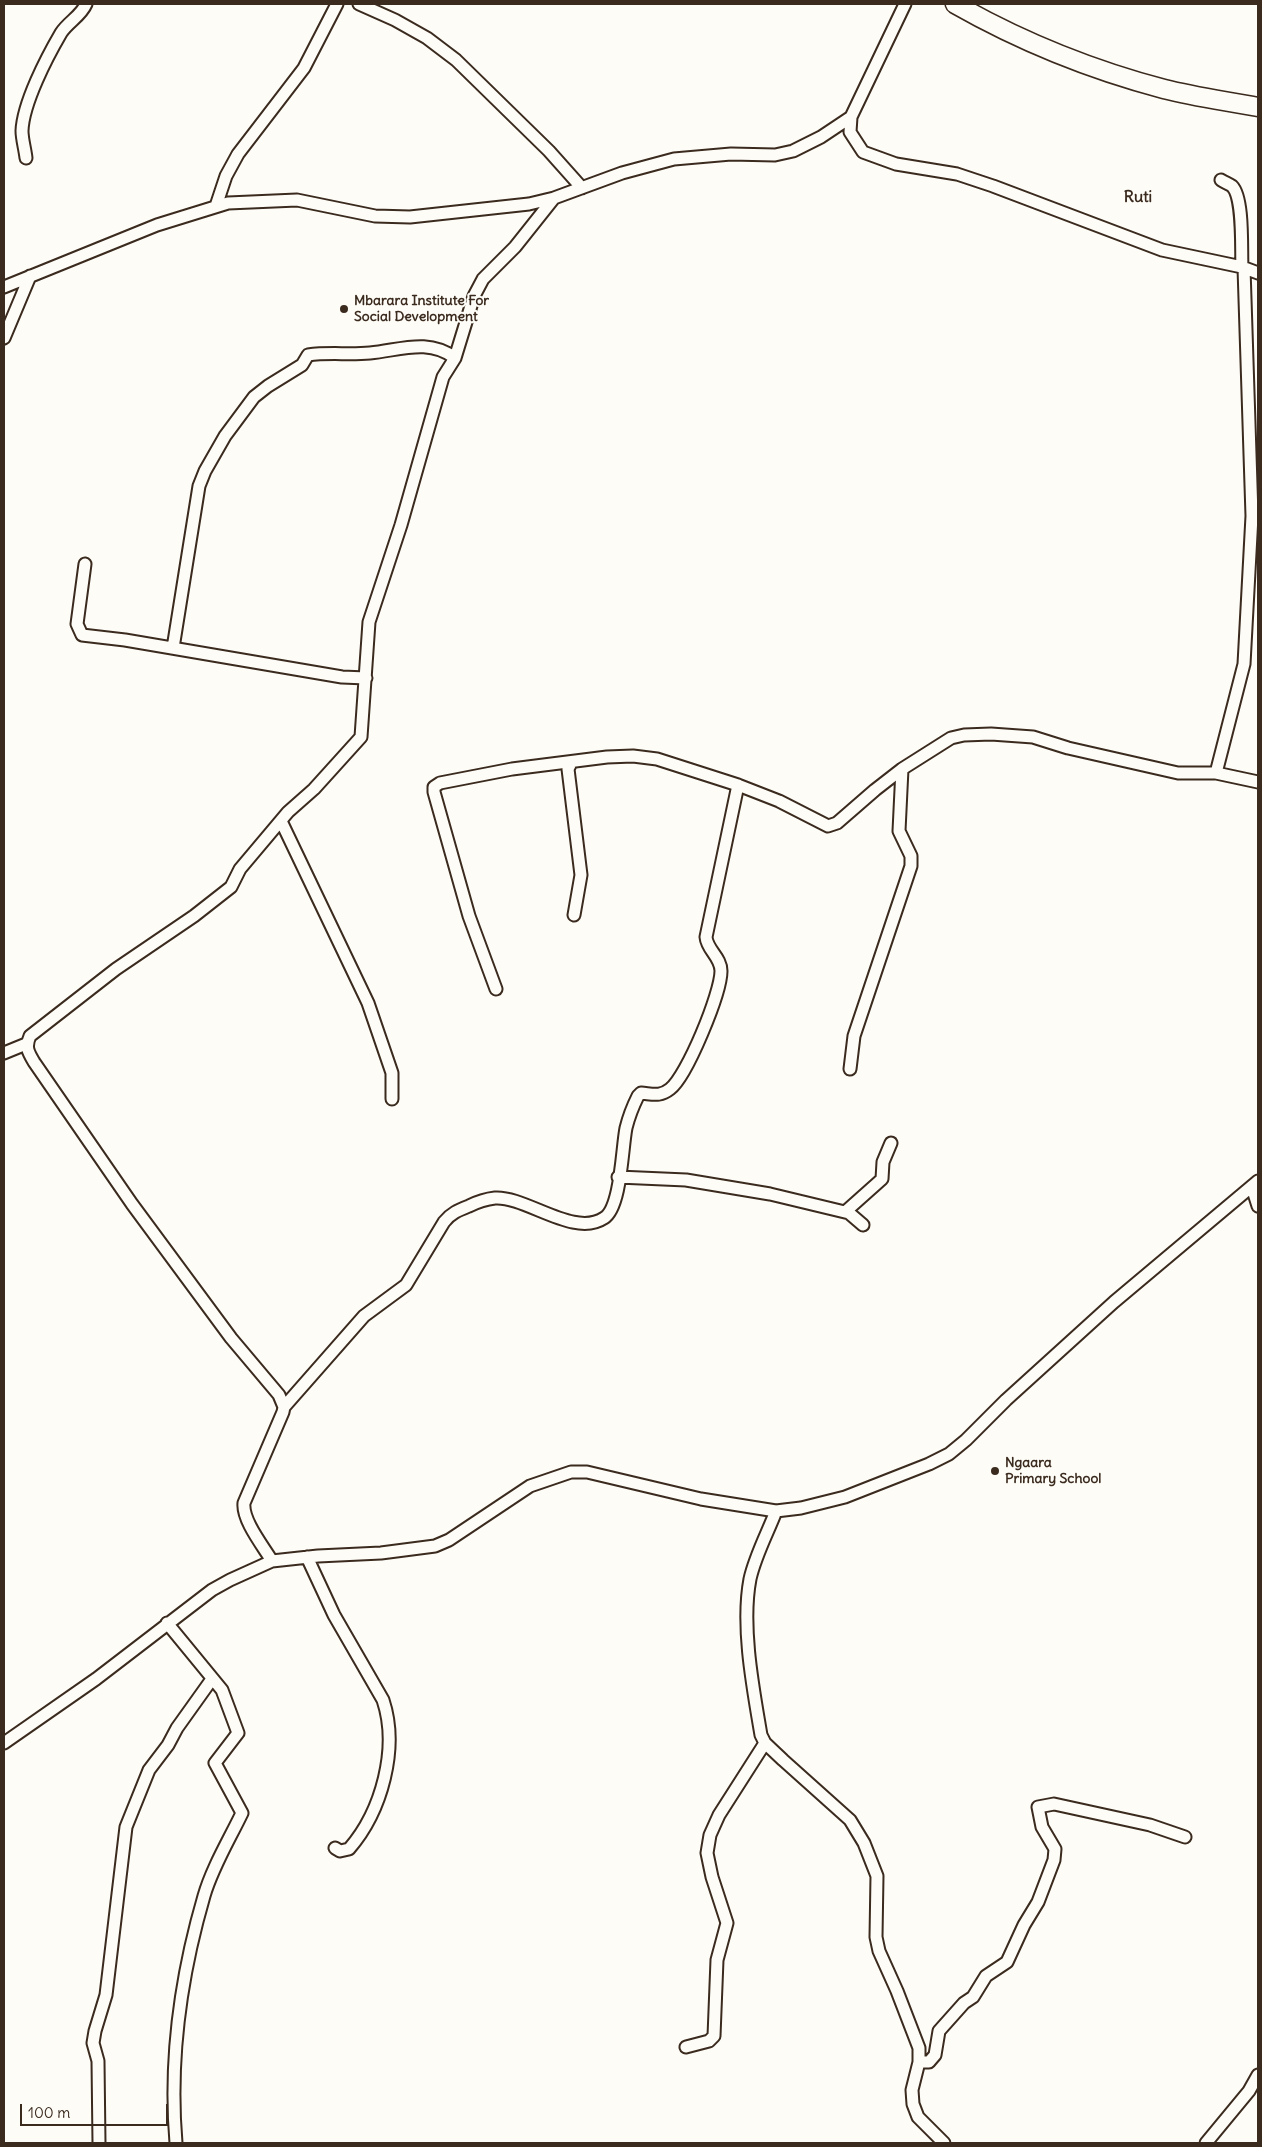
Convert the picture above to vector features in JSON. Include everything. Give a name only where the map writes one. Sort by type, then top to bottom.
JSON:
[{"type":"main road","points":[[955,4],[1025,39],[1096,68],[1165,89],[1258,108]]},
{"type":"street","points":[[26,158],[22,131],[25,114],[33,91],[62,33],[69,23],[83,11],[86,4]]},
{"type":"street","points":[[216,206],[226,176],[238,154],[304,68],[337,4]]},
{"type":"street","points":[[359,4],[395,20],[427,38],[456,60],[549,150],[582,188]]},
{"type":"street","points":[[906,4],[851,117],[850,132],[863,152],[896,164],[957,174],[1162,250],[1243,267],[1258,273]]},
{"type":"street","points":[[4,287],[157,225],[228,203],[297,200],[375,216],[410,217],[505,208],[554,198],[622,173],[674,159],[731,154],[775,155],[793,151],[821,137],[851,117]]},
{"type":"street","points":[[1216,773],[1244,664],[1252,516],[1252,361],[1239,211],[1235,192],[1231,186],[1221,180]]},
{"type":"street","points":[[284,1408],[279,1395],[231,1338],[132,1204],[34,1062],[26,1044],[30,1036],[116,969],[231,887],[240,869],[281,821],[314,789],[361,737],[369,622],[441,385],[455,358],[474,296],[483,279],[515,246],[554,198]]},
{"type":"street","points":[[4,338],[30,276]]},
{"type":"street","points":[[173,648],[199,486],[220,444],[254,397],[302,365],[308,355],[326,352],[370,353],[418,345],[444,349],[455,358]]},
{"type":"street","points":[[85,564],[78,624],[82,635],[173,648],[342,677],[366,678]]},
{"type":"street","points":[[496,989],[470,916],[434,792],[434,787],[440,783],[460,778],[607,757],[633,756],[657,759],[738,785],[779,801],[828,826],[832,826],[902,769],[951,738],[991,734],[1033,737],[1068,748],[1178,773],[1216,773],[1258,782]]},
{"type":"street","points":[[571,763],[568,769],[581,875],[574,915]]},
{"type":"street","points":[[850,1069],[854,1036],[911,866],[911,856],[899,831],[902,769]]},
{"type":"street","points":[[272,1561],[247,1520],[243,1508],[284,1408],[364,1316],[406,1285],[444,1222],[451,1214],[479,1202],[495,1198],[510,1200],[552,1217],[579,1222],[596,1222],[604,1219],[613,1209],[626,1129],[638,1096],[641,1093],[658,1096],[674,1086],[693,1055],[717,997],[721,966],[706,943],[706,937],[738,785]]},
{"type":"street","points":[[281,821],[368,1003],[392,1073],[392,1099]]},
{"type":"street","points":[[4,1053],[26,1044]]},
{"type":"street","points":[[845,1212],[882,1179],[883,1162],[891,1143]]},
{"type":"street","points":[[618,1177],[686,1180],[732,1187],[845,1212],[863,1225]]},
{"type":"street","points":[[1255,1184],[1258,1206]]},
{"type":"street","points":[[4,1743],[96,1679],[212,1590],[272,1561],[381,1553],[435,1546],[449,1540],[530,1486],[570,1472],[587,1472],[701,1499],[776,1511],[801,1508],[845,1497],[929,1464],[949,1454],[1114,1302],[1255,1184]]},
{"type":"street","points":[[776,1511],[751,1576],[748,1595],[750,1654],[760,1727],[765,1743],[850,1820],[858,1830],[877,1876],[876,1937],[879,1951],[919,2048],[919,2062],[912,2090],[913,2104],[918,2117],[944,2143]]},
{"type":"street","points":[[307,1557],[334,1615],[383,1700],[388,1713],[389,1737],[387,1759],[378,1799],[363,1829],[349,1849],[340,1851],[335,1848]]},
{"type":"street","points":[[167,1623],[222,1690],[238,1733],[215,1763],[242,1813],[204,1894],[188,1966],[175,2046],[176,2143]]},
{"type":"street","points":[[99,2143],[98,2061],[93,2043],[94,2031],[106,1995],[126,1827],[149,1770],[168,1745],[177,1728],[212,1678]]},
{"type":"street","points":[[686,2047],[710,2041],[714,2036],[717,1960],[727,1923],[712,1877],[707,1853],[710,1835],[719,1815],[765,1743]]},
{"type":"street","points":[[919,2062],[929,2062],[935,2056],[939,2031],[964,2003],[973,1997],[986,1976],[1007,1962],[1024,1925],[1038,1902],[1054,1860],[1055,1849],[1042,1827],[1038,1807],[1054,1804],[1150,1825],[1185,1837]]},
{"type":"street","points":[[1206,2143],[1249,2091],[1258,2074]]},
{"type":"place","name":"Mbarara Institute For Social Development","points":[[344,309]]},
{"type":"place","name":"Ngaara Primary School","points":[[995,1471]]},
{"type":"district","name":"Ruti","points":[[1138,197]]}]
